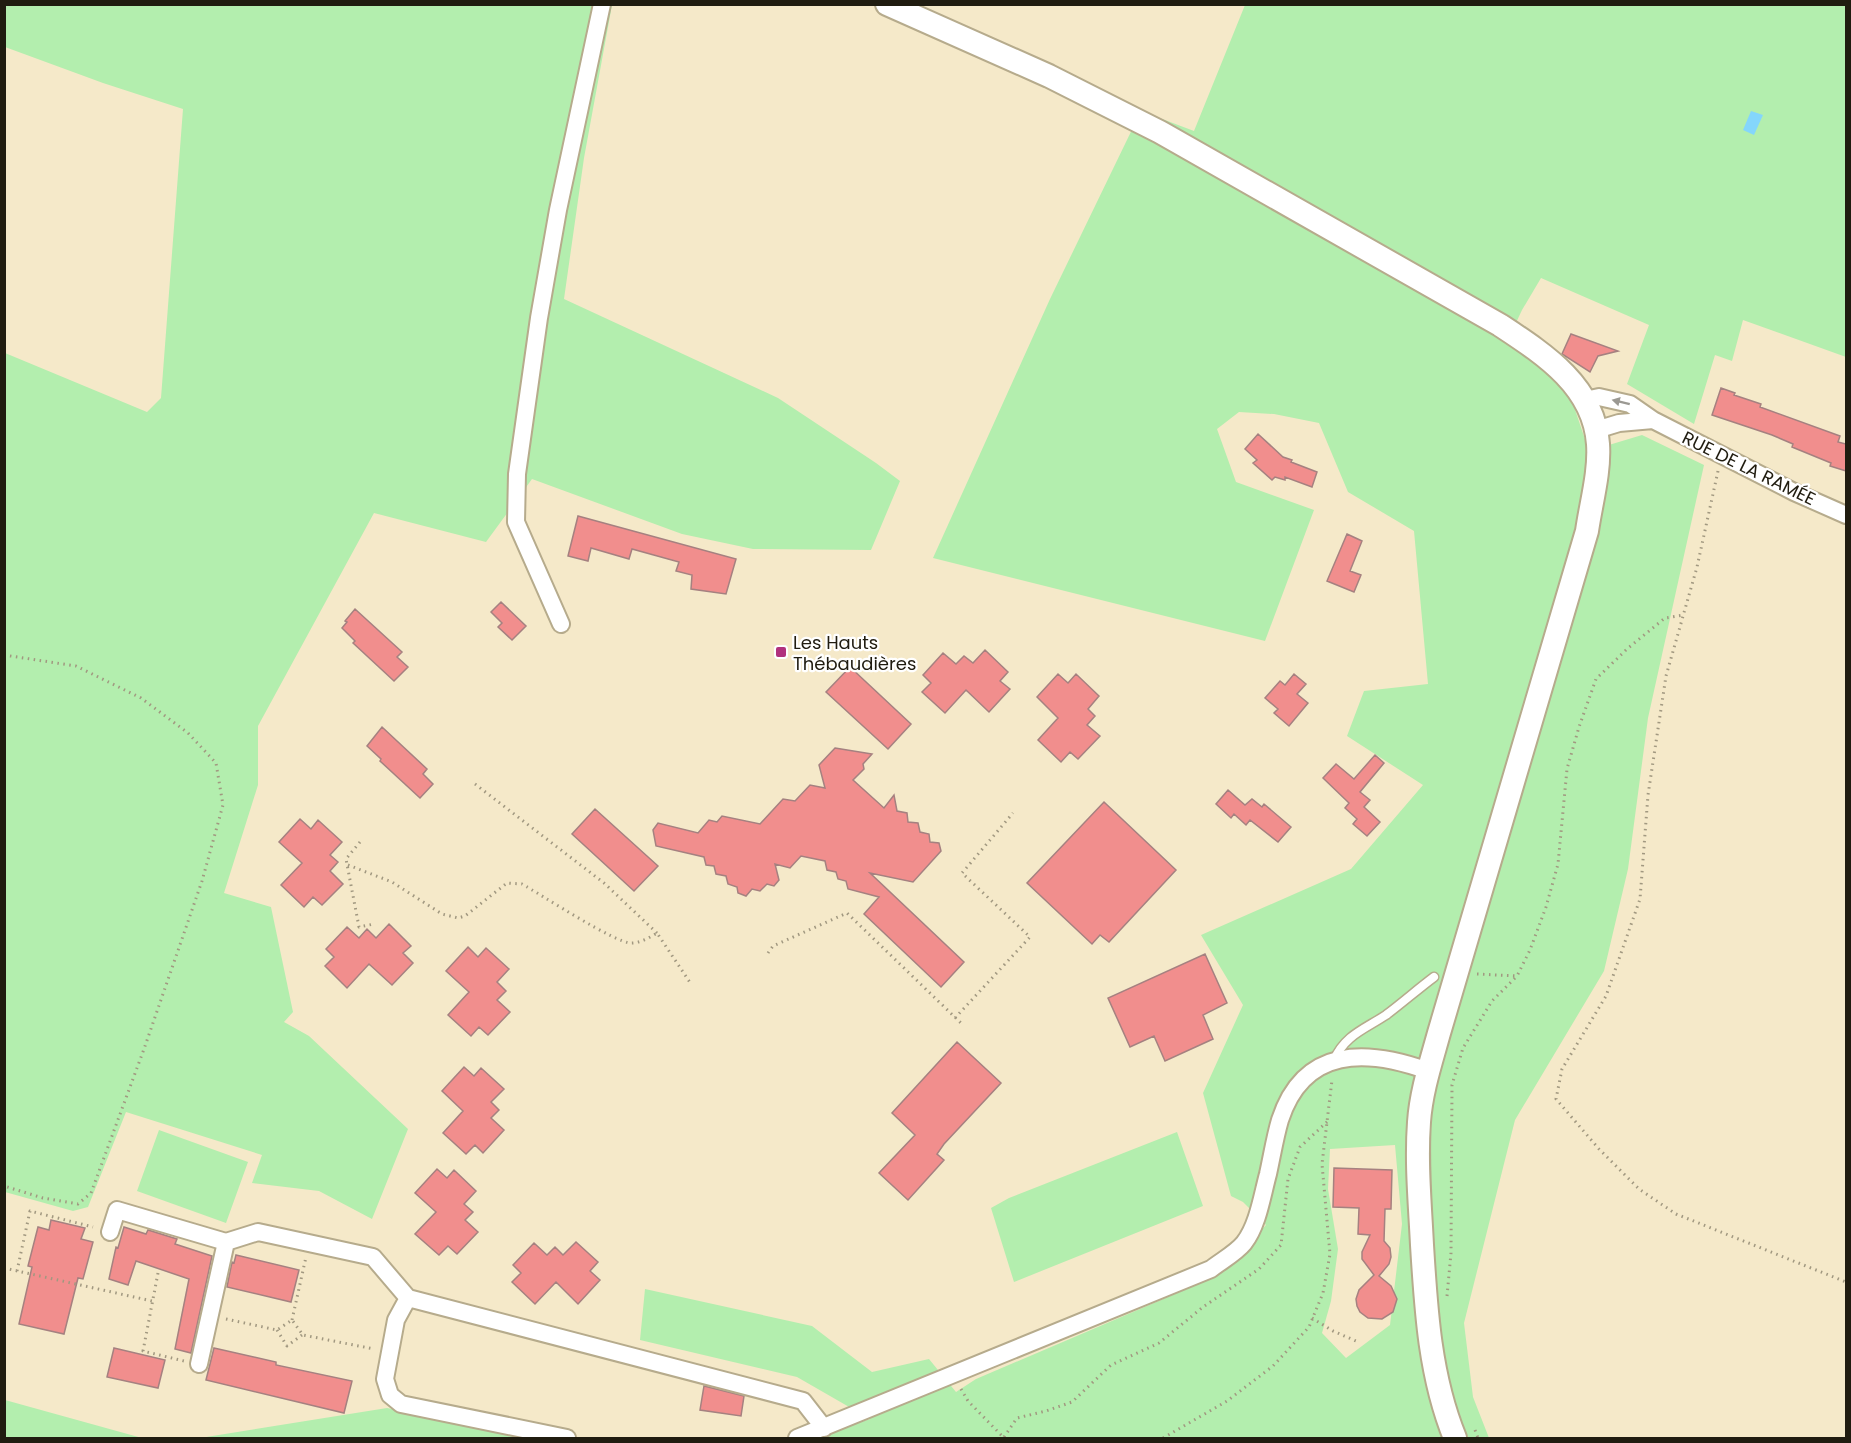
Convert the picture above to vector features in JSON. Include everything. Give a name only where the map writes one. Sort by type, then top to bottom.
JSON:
[{"type":"main road","points":[[886,4],[1049,76],[1170,137],[1500,325],[1545,355],[1578,389],[1585,400],[1596,430],[1598,446],[1587,531],[1428,1071],[1419,1120],[1418,1176],[1425,1287],[1434,1367],[1442,1398],[1465,1434]]},
{"type":"street","points":[[561,624],[516,522],[517,474],[539,318],[558,210],[602,4]]},
{"type":"street","name":"RUE DE LA RAMÉE","points":[[1585,400],[1599,397],[1630,404],[1653,420],[1721,455],[1846,515]]},
{"type":"street","points":[[1596,430],[1619,423],[1653,420]]},
{"type":"street","points":[[797,1438],[1211,1269],[1243,1245],[1250,1232],[1262,1199],[1281,1119],[1291,1097],[1304,1078],[1318,1067],[1334,1060],[1354,1056],[1371,1057],[1428,1071]]},
{"type":"street","points":[[110,1232],[117,1210],[226,1242],[258,1232],[373,1257],[408,1298],[803,1401],[824,1428]]},
{"type":"street","points":[[199,1364],[226,1242]]},
{"type":"street","points":[[408,1298],[396,1320],[385,1379],[390,1395],[401,1404],[567,1438]]},
{"type":"lane","points":[[1334,1060],[1340,1048],[1352,1035],[1387,1014],[1434,977]]},
{"type":"path","points":[[1721,455],[1697,567],[1666,676],[1648,795],[1640,899],[1606,996],[1562,1069],[1556,1099],[1599,1149],[1639,1189],[1676,1214],[1846,1282]]},
{"type":"path","points":[[1446,1300],[1451,1253],[1452,1085],[1463,1048],[1492,1001],[1517,976],[1530,950],[1546,907],[1557,864],[1567,769],[1596,679],[1627,649],[1665,618],[1684,615]]},
{"type":"path","points":[[4,655],[76,666],[141,698],[188,733],[216,762],[223,805],[198,892],[91,1193],[78,1204],[44,1198],[4,1186]]},
{"type":"path","points":[[475,784],[604,883],[657,933],[691,984]]},
{"type":"path","points":[[955,1017],[1030,937],[962,873],[1013,813]]},
{"type":"path","points":[[360,842],[346,859],[358,927],[374,924]]},
{"type":"path","points":[[348,865],[392,882],[442,914],[458,918],[465,916],[507,883],[522,884],[608,934],[629,943],[645,940],[657,933]]},
{"type":"path","points":[[768,953],[773,946],[847,914],[963,1025]]},
{"type":"path","points":[[1458,970],[1479,975],[1517,976]]},
{"type":"path","points":[[1163,1438],[1227,1401],[1273,1366],[1309,1327],[1323,1293],[1330,1254],[1322,1164],[1334,1060]]},
{"type":"path","points":[[17,1271],[30,1210],[110,1232]]},
{"type":"path","points":[[210,1316],[277,1330],[292,1320],[309,1243]]},
{"type":"path","points":[[4,1268],[152,1302]]},
{"type":"path","points":[[158,1272],[143,1351],[199,1364]]},
{"type":"path","points":[[1312,1318],[1356,1341]]},
{"type":"path","points":[[292,1320],[303,1335],[379,1350],[383,1337],[393,1339]]},
{"type":"path","points":[[277,1330],[287,1346],[303,1335]]},
{"type":"path","points":[[952,1375],[969,1401],[1005,1438]]},
{"type":"path","points":[[1465,1434],[1478,1438]]},
{"type":"green space","points":[[4,5],[612,5],[584,158],[564,299],[778,398],[900,481],[871,550],[753,549],[682,534],[532,479],[486,542],[374,513],[258,726],[258,785],[224,893],[271,907],[293,1012],[284,1022],[309,1036],[408,1129],[372,1219],[319,1191],[252,1183],[262,1155],[126,1112],[88,1207],[73,1211],[5,1192],[5,353],[147,412],[161,398],[183,109],[5,47]]},
{"type":"green space","points":[[1245,5],[1846,5],[1846,357],[1743,320],[1732,361],[1715,355],[1694,424],[1627,384],[1649,325],[1541,278],[1507,342],[1568,389],[1589,451],[1642,435],[1704,465],[1648,718],[1628,869],[1604,971],[1515,1120],[1464,1323],[1473,1397],[1489,1438],[815,1438],[870,1419],[797,1377],[640,1340],[645,1289],[812,1326],[872,1372],[929,1359],[956,1392],[976,1379],[1217,1276],[1266,1225],[1243,1202],[1231,1196],[1203,1093],[1243,1005],[1201,935],[1351,869],[1423,785],[1347,736],[1364,691],[1428,684],[1414,531],[1348,492],[1319,423],[1274,414],[1239,412],[1217,429],[1236,482],[1314,510],[1265,641],[933,558],[1050,299],[1141,111],[1194,131]],"holes":[[[1395,1145],[1402,1224],[1390,1325],[1346,1358],[1322,1333],[1331,1301],[1338,1249],[1328,1189],[1330,1149]]]},
{"type":"green space","points":[[159,1130],[248,1162],[226,1223],[137,1191]]},
{"type":"green space","points":[[1177,1132],[1203,1206],[1014,1282],[991,1208],[1009,1198]]},
{"type":"green space","points":[[5,1400],[142,1438],[5,1438]]},
{"type":"green space","points":[[387,1408],[541,1438],[200,1438]]},
{"type":"water","points":[[1751,111],[1763,115],[1754,135],[1743,130]]},
{"type":"building","points":[[1571,334],[1618,351],[1598,356],[1590,372],[1562,354]]},
{"type":"building","points":[[1721,388],[1761,404],[1760,407],[1840,436],[1838,442],[1846,444],[1846,471],[1830,466],[1831,463],[1792,447],[1793,444],[1772,435],[1712,415]]},
{"type":"building","points":[[1258,434],[1283,457],[1317,472],[1312,487],[1285,477],[1285,480],[1275,477],[1272,480],[1253,463],[1257,460],[1245,449]]},
{"type":"building","points":[[578,516],[736,559],[726,594],[691,589],[692,575],[676,571],[679,562],[632,549],[629,559],[591,548],[588,561],[568,556]]},
{"type":"building","points":[[1347,534],[1362,541],[1350,571],[1361,575],[1354,592],[1327,581]]},
{"type":"building","points":[[501,602],[526,626],[512,640],[498,627],[502,623],[491,612]]},
{"type":"building","points":[[355,609],[402,652],[397,657],[408,667],[394,681],[353,643],[355,641],[342,628]]},
{"type":"building","points":[[985,650],[1008,672],[1000,681],[1010,689],[989,712],[966,690],[945,713],[922,692],[931,683],[923,675],[943,653],[956,664],[964,656],[973,663]]},
{"type":"building","points":[[850,667],[911,724],[888,749],[826,692]]},
{"type":"building","points":[[1058,674],[1068,683],[1076,674],[1099,696],[1088,709],[1095,716],[1087,725],[1100,736],[1078,759],[1070,752],[1061,762],[1038,740],[1058,718],[1037,697]]},
{"type":"building","points":[[1294,674],[1306,684],[1297,694],[1308,703],[1289,726],[1274,713],[1278,709],[1265,698],[1280,681],[1285,685]]},
{"type":"building","points":[[382,727],[427,769],[423,774],[433,784],[420,798],[367,746]]},
{"type":"building","points":[[835,748],[872,754],[863,764],[864,769],[853,780],[884,808],[894,795],[897,811],[907,813],[908,822],[918,823],[920,832],[929,834],[930,842],[939,843],[941,851],[913,882],[870,873],[964,962],[941,987],[864,914],[879,897],[848,889],[846,881],[838,879],[836,872],[827,870],[825,861],[801,856],[790,868],[775,864],[779,880],[774,886],[767,884],[760,891],[752,889],[746,896],[738,893],[737,887],[728,884],[726,876],[716,874],[714,866],[706,865],[704,857],[656,846],[653,830],[658,823],[698,833],[709,820],[717,822],[722,816],[760,824],[783,799],[795,801],[810,785],[825,788],[819,765]]},
{"type":"building","points":[[1375,755],[1384,763],[1360,792],[1370,800],[1364,807],[1380,822],[1367,836],[1353,824],[1357,819],[1345,808],[1349,803],[1323,778],[1336,764],[1354,779]]},
{"type":"building","points":[[1228,790],[1245,805],[1252,799],[1262,807],[1264,804],[1291,827],[1278,842],[1250,820],[1246,825],[1234,814],[1231,818],[1216,804]]},
{"type":"building","points":[[1104,802],[1176,870],[1109,942],[1100,935],[1092,944],[1027,883]]},
{"type":"building","points":[[595,809],[658,866],[634,891],[572,834]]},
{"type":"building","points":[[300,819],[311,829],[318,820],[342,842],[330,855],[338,862],[330,871],[343,884],[322,905],[313,897],[304,907],[281,885],[302,863],[279,842]]},
{"type":"building","points":[[389,924],[411,946],[403,953],[413,963],[392,985],[369,964],[347,988],[325,966],[334,957],[326,949],[347,927],[359,938],[367,929],[376,938]]},
{"type":"building","points":[[468,947],[478,957],[486,948],[509,969],[497,982],[506,991],[497,1000],[510,1012],[488,1035],[479,1027],[471,1036],[448,1015],[469,992],[446,971]]},
{"type":"building","points":[[1205,954],[1227,1003],[1203,1015],[1213,1039],[1165,1061],[1154,1036],[1130,1047],[1108,998]]},
{"type":"building","points":[[957,1042],[1001,1083],[944,1144],[937,1154],[944,1160],[908,1200],[879,1173],[915,1135],[892,1113]]},
{"type":"building","points":[[464,1067],[474,1076],[481,1068],[504,1089],[491,1102],[499,1110],[491,1118],[504,1130],[483,1153],[475,1145],[466,1154],[443,1133],[463,1111],[442,1091]]},
{"type":"building","points":[[1334,1168],[1392,1170],[1391,1209],[1385,1209],[1384,1241],[1390,1248],[1391,1257],[1389,1264],[1379,1276],[1391,1286],[1397,1299],[1393,1312],[1382,1319],[1368,1318],[1360,1312],[1357,1306],[1356,1299],[1359,1290],[1374,1275],[1362,1259],[1362,1252],[1370,1235],[1358,1234],[1359,1208],[1333,1207]]},
{"type":"building","points":[[437,1169],[447,1178],[454,1170],[476,1191],[464,1204],[473,1212],[465,1220],[478,1232],[457,1254],[448,1246],[439,1255],[415,1234],[436,1212],[415,1193]]},
{"type":"building","points":[[51,1220],[85,1228],[81,1239],[93,1242],[83,1279],[78,1278],[64,1334],[19,1324],[32,1267],[28,1266],[38,1227],[49,1230]]},
{"type":"building","points":[[124,1227],[146,1234],[148,1230],[177,1239],[175,1244],[212,1256],[191,1353],[175,1349],[189,1279],[136,1261],[128,1285],[109,1279],[116,1247],[118,1248]]},
{"type":"building","points":[[576,1242],[598,1262],[590,1271],[600,1280],[578,1304],[556,1282],[535,1304],[512,1282],[521,1273],[513,1265],[534,1243],[547,1255],[555,1247],[563,1255]]},
{"type":"building","points":[[236,1255],[299,1270],[291,1302],[227,1287],[232,1262],[234,1263]]},
{"type":"building","points":[[114,1348],[165,1360],[158,1388],[107,1377]]},
{"type":"building","points":[[214,1348],[276,1362],[276,1365],[352,1381],[344,1413],[206,1380]]},
{"type":"building","points":[[704,1386],[744,1396],[741,1416],[700,1410]]},
{"type":"place","name":"Les Hauts Thébaudières","points":[[781,652]]}]
